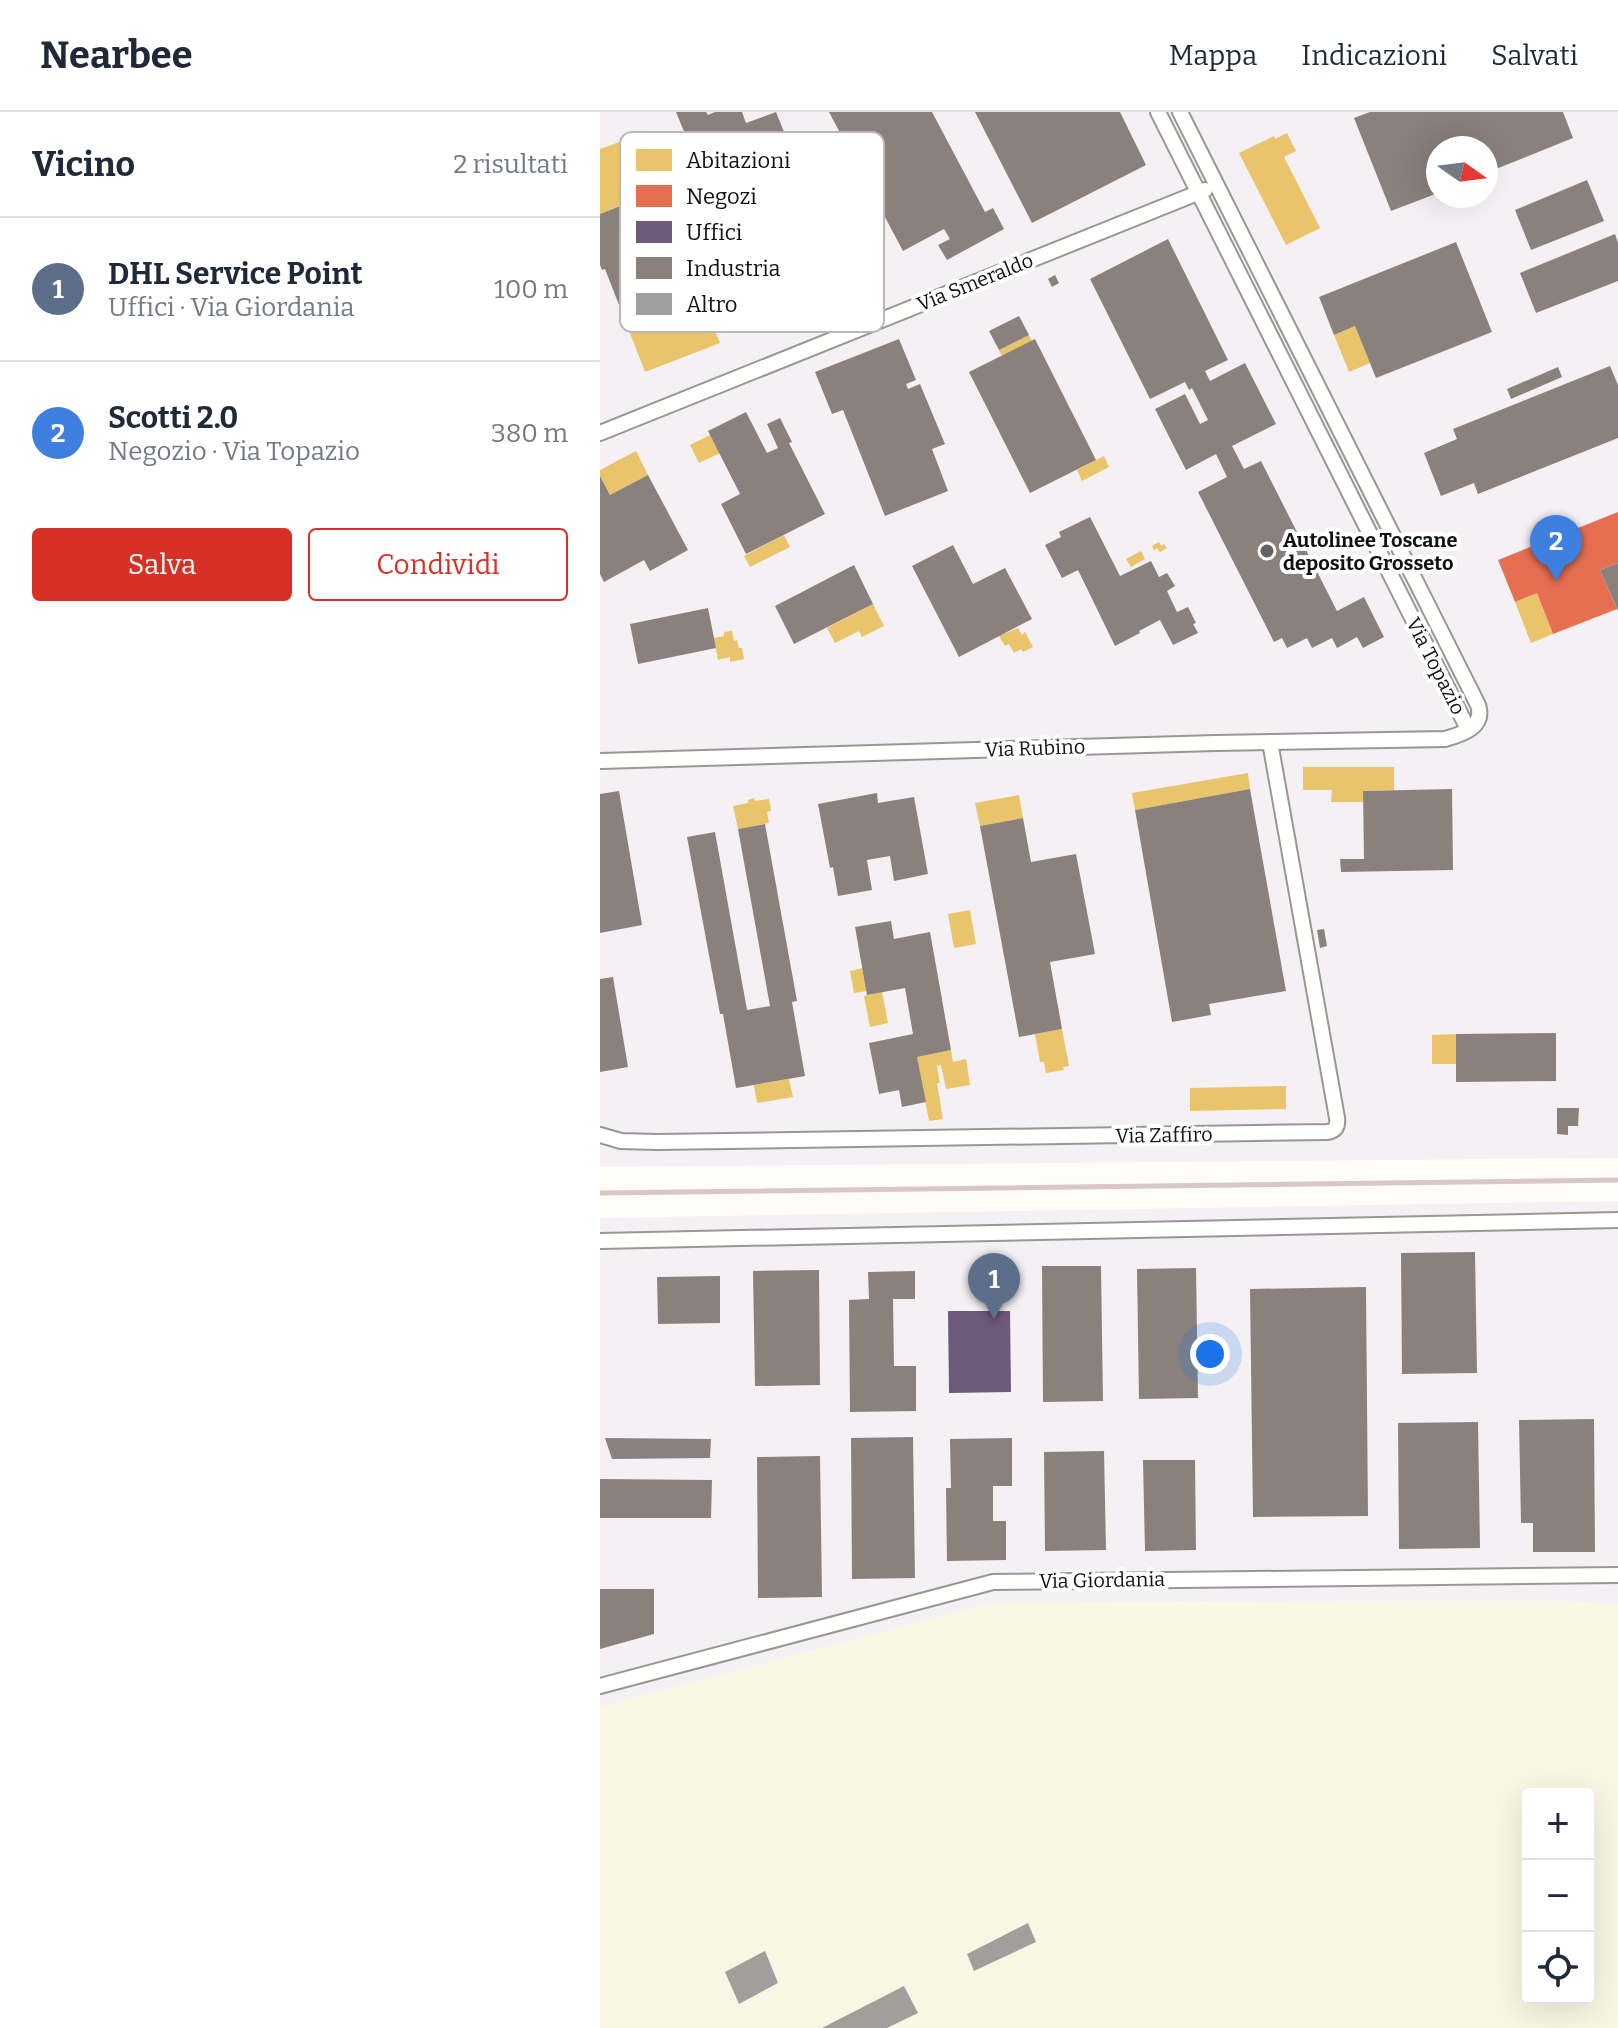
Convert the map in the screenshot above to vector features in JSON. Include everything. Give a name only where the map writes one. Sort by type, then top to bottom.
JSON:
[{"type":"street","name":"Via Topazio","points":[[1158,112],[1468,729],[1479,722],[1478,705],[1180,112]]},
{"type":"street","name":"Via Smeraldo","points":[[884,319],[1216,185]]},
{"type":"street","name":"Via Smeraldo","points":[[600,433],[851,332]]},
{"type":"street","name":"Via Rubino","points":[[600,761],[1445,739],[1468,729]]},
{"type":"street","name":"Via Zaffiro","points":[[600,1135],[621,1141],[657,1142],[1334,1130],[1337,1118],[1270,742]]},
{"type":"street","points":[[600,1241],[1618,1220]]},
{"type":"street","name":"Via Giordania","points":[[600,1686],[993,1582],[1618,1575]]},
{"type":"shaded area","points":[[600,112],[1618,112],[1618,1158],[600,1167]]},
{"type":"shaded area","points":[[1618,1201],[1618,1604],[1553,1601],[991,1603],[600,1707],[600,1218]]},
{"type":"shaded area","points":[[1553,1601],[1618,1604],[1618,2028],[600,2028],[600,1707],[991,1603]]},
{"type":"building: Abitazioni","points":[[1287,133],[1296,151],[1284,157],[1320,228],[1286,245],[1239,153]]},
{"type":"building: Abitazioni","points":[[620,142],[620,206],[600,214],[600,149]]},
{"type":"building: Abitazioni","points":[[1355,326],[1370,363],[1349,372],[1334,335]]},
{"type":"building: Abitazioni","points":[[715,332],[720,343],[645,372],[630,333]]},
{"type":"building: Abitazioni","points":[[1029,335],[1032,341],[1002,356],[999,350]]},
{"type":"building: Abitazioni","points":[[710,435],[720,453],[699,463],[690,445]]},
{"type":"building: Abitazioni","points":[[636,451],[648,475],[610,495],[600,470]]},
{"type":"building: Abitazioni","points":[[1104,456],[1109,467],[1082,481],[1077,470]]},
{"type":"building: Abitazioni","points":[[784,535],[790,547],[750,567],[744,556]]},
{"type":"building: Abitazioni","points":[[1159,542],[1167,548],[1160,552],[1152,546]]},
{"type":"building: Abitazioni","points":[[1141,551],[1145,559],[1131,567],[1126,559]]},
{"type":"building: Abitazioni","points":[[1537,593],[1553,634],[1531,643],[1515,602]]},
{"type":"building: Abitazioni","points":[[873,604],[884,626],[862,637],[859,631],[835,643],[827,628]]},
{"type":"building: Abitazioni","points":[[1018,628],[1022,635],[1025,632],[1033,647],[1014,653],[999,636]]},
{"type":"building: Abitazioni","points":[[732,631],[734,641],[737,640],[739,648],[742,648],[744,659],[730,662],[730,657],[718,660],[714,638]]},
{"type":"building: Abitazioni","points":[[1303,767],[1394,767],[1394,790],[1363,791],[1363,802],[1331,802],[1332,790],[1303,790]]},
{"type":"building: Abitazioni","points":[[1248,773],[1250,789],[1135,810],[1132,793]]},
{"type":"building: Abitazioni","points":[[1019,795],[1023,818],[980,826],[975,803]]},
{"type":"building: Abitazioni","points":[[754,798],[755,801],[769,799],[769,823],[738,829],[733,806],[748,803]]},
{"type":"building: Abitazioni","points":[[970,910],[976,944],[954,948],[948,914]]},
{"type":"building: Abitazioni","points":[[863,968],[867,991],[854,993],[850,971]]},
{"type":"building: Abitazioni","points":[[882,992],[888,1023],[870,1027],[864,996]]},
{"type":"building: Abitazioni","points":[[1062,1029],[1069,1066],[1046,1073],[1044,1062],[1040,1062],[1035,1034]]},
{"type":"building: Abitazioni","points":[[1456,1034],[1456,1064],[1432,1064],[1432,1035]]},
{"type":"building: Abitazioni","points":[[951,1050],[953,1062],[966,1059],[970,1085],[946,1089],[941,1065],[937,1066],[943,1119],[929,1121],[917,1057]]},
{"type":"building: Abitazioni","points":[[789,1079],[793,1097],[757,1103],[754,1085]]},
{"type":"building: Abitazioni","points":[[1286,1086],[1286,1109],[1190,1111],[1190,1088]]},
{"type":"building: Negozi","points":[[1618,512],[1618,563],[1600,570],[1617,609],[1553,634],[1537,593],[1515,602],[1498,560]]},
{"type":"building: Uffici","points":[[948,1311],[1010,1311],[1011,1392],[949,1393]]},
{"type":"building: Industria","points":[[676,112],[706,112],[708,115],[742,112],[746,123],[776,112],[784,132],[684,132]]},
{"type":"building: Industria","points":[[829,112],[932,112],[985,212],[993,208],[1004,229],[947,260],[938,245],[950,239],[944,229],[903,251],[884,215],[884,132],[840,132]]},
{"type":"building: Industria","points":[[975,112],[1120,112],[1146,165],[1032,223]]},
{"type":"building: Industria","points":[[1370,112],[1563,112],[1573,138],[1498,168],[1498,136],[1426,136],[1426,198],[1391,211],[1354,118]]},
{"type":"building: Industria","points":[[1587,180],[1604,221],[1531,250],[1515,210]]},
{"type":"building: Industria","points":[[620,206],[620,307],[605,269],[602,270],[600,265],[600,214]]},
{"type":"building: Industria","points":[[1615,234],[1618,243],[1618,281],[1536,313],[1520,273]]},
{"type":"building: Industria","points":[[1168,239],[1228,360],[1205,371],[1210,381],[1245,363],[1276,424],[1232,446],[1244,469],[1261,461],[1337,611],[1364,597],[1384,637],[1363,648],[1357,637],[1337,648],[1332,638],[1312,648],[1307,638],[1287,648],[1282,638],[1274,642],[1198,492],[1227,477],[1216,454],[1186,470],[1155,409],[1185,394],[1200,424],[1208,420],[1192,388],[1189,390],[1185,382],[1150,399],[1090,279]]},
{"type":"building: Industria","points":[[1456,242],[1492,332],[1376,378],[1355,326],[1334,335],[1319,297]]},
{"type":"building: Industria","points":[[1055,275],[1059,283],[1052,287],[1048,279]]},
{"type":"building: Industria","points":[[1019,316],[1029,335],[999,350],[989,331]]},
{"type":"building: Industria","points":[[899,339],[916,380],[906,384],[908,389],[920,384],[945,444],[932,449],[948,491],[885,516],[843,410],[832,414],[815,372]]},
{"type":"building: Industria","points":[[1035,339],[1096,460],[1030,493],[969,372]]},
{"type":"building: Industria","points":[[1610,366],[1618,385],[1618,438],[1478,494],[1474,483],[1441,496],[1424,453],[1457,439],[1453,429]]},
{"type":"building: Industria","points":[[1558,367],[1562,377],[1511,399],[1507,389]]},
{"type":"building: Industria","points":[[746,412],[767,453],[778,448],[767,424],[780,418],[792,442],[789,443],[825,514],[746,554],[721,504],[740,494],[708,431]]},
{"type":"building: Industria","points":[[648,475],[688,550],[650,571],[644,560],[604,582],[600,574],[600,476],[610,495]]},
{"type":"building: Industria","points":[[1090,517],[1120,576],[1151,561],[1159,577],[1167,573],[1175,586],[1167,591],[1177,612],[1188,607],[1198,633],[1173,645],[1160,620],[1115,646],[1078,570],[1062,578],[1045,545],[1061,537],[1059,532]]},
{"type":"building: Industria","points":[[953,545],[973,584],[1005,568],[1032,619],[959,657],[912,566]]},
{"type":"building: Industria","points":[[1618,563],[1618,611],[1600,570]]},
{"type":"building: Industria","points":[[854,565],[873,604],[794,644],[775,606]]},
{"type":"building: Industria","points":[[708,608],[716,648],[638,664],[630,624]]},
{"type":"building: Industria","points":[[1250,789],[1286,991],[1209,1004],[1211,1015],[1172,1022],[1135,810]]},
{"type":"building: Industria","points":[[1452,789],[1453,870],[1341,872],[1340,859],[1364,859],[1363,791]]},
{"type":"building: Industria","points":[[619,791],[642,925],[600,933],[600,794]]},
{"type":"building: Industria","points":[[877,793],[878,803],[914,797],[928,874],[894,881],[890,856],[867,860],[872,890],[838,896],[818,804]]},
{"type":"building: Industria","points":[[1023,818],[1031,862],[1076,854],[1095,954],[1050,962],[1062,1029],[1019,1037],[980,826]]},
{"type":"building: Industria","points":[[765,824],[797,1001],[792,1002],[805,1076],[736,1088],[687,837],[715,832],[747,1010],[770,1006],[738,829]]},
{"type":"building: Industria","points":[[891,921],[894,939],[930,932],[951,1050],[917,1057],[926,1102],[902,1107],[899,1090],[879,1094],[869,1043],[913,1034],[905,988],[867,995],[855,927]]},
{"type":"building: Industria","points":[[1324,929],[1327,946],[1320,948],[1317,930]]},
{"type":"building: Industria","points":[[613,977],[628,1067],[600,1072],[600,979]]},
{"type":"building: Industria","points":[[1556,1033],[1556,1081],[1456,1082],[1456,1034]]},
{"type":"building: Industria","points":[[1557,1108],[1579,1108],[1578,1126],[1568,1126],[1568,1135],[1557,1134]]},
{"type":"building: Industria","points":[[1475,1252],[1477,1373],[1402,1374],[1401,1253]]},
{"type":"building: Industria","points":[[1042,1266],[1101,1266],[1103,1401],[1043,1402]]},
{"type":"building: Industria","points":[[1196,1268],[1198,1398],[1139,1399],[1137,1269]]},
{"type":"building: Industria","points":[[819,1270],[820,1385],[755,1386],[753,1271]]},
{"type":"building: Industria","points":[[915,1271],[915,1299],[893,1299],[894,1366],[916,1366],[916,1411],[850,1412],[849,1300],[869,1299],[868,1272]]},
{"type":"building: Industria","points":[[720,1276],[720,1323],[658,1324],[657,1277]]},
{"type":"building: Industria","points":[[1366,1287],[1368,1516],[1253,1517],[1250,1289]]},
{"type":"building: Industria","points":[[1594,1419],[1595,1552],[1533,1552],[1533,1523],[1521,1523],[1519,1420]]},
{"type":"building: Industria","points":[[1478,1422],[1480,1548],[1399,1549],[1398,1423]]},
{"type":"building: Industria","points":[[913,1437],[915,1578],[852,1579],[851,1438]]},
{"type":"building: Industria","points":[[605,1438],[711,1439],[710,1458],[612,1459]]},
{"type":"building: Industria","points":[[1012,1438],[1012,1486],[993,1486],[993,1521],[1006,1521],[1006,1560],[947,1561],[946,1488],[951,1488],[950,1439]]},
{"type":"building: Industria","points":[[1104,1451],[1106,1550],[1045,1551],[1044,1452]]},
{"type":"building: Industria","points":[[820,1456],[822,1597],[758,1598],[757,1457]]},
{"type":"building: Industria","points":[[1143,1460],[1195,1460],[1196,1550],[1145,1551]]},
{"type":"building: Industria","points":[[600,1479],[712,1480],[711,1518],[600,1518]]},
{"type":"building: Industria","points":[[600,1589],[654,1589],[654,1634],[600,1649]]},
{"type":"building: Altro","points":[[1028,1923],[1036,1942],[974,1971],[967,1954]]},
{"type":"building: Altro","points":[[765,1951],[778,1983],[739,2004],[725,1972]]},
{"type":"building: Altro","points":[[904,1986],[918,2013],[887,2028],[822,2028]]},
{"type":"railway","points":[[600,1193],[1618,1180]]},
{"type":"place","name":"Autolinee Toscane deposito Grosseto","points":[[1267,551]]},
{"type":"place","name":"Scotti 2.0","points":[[1556,581]]},
{"type":"place","name":"DHL Service Point","points":[[994,1319]]}]
